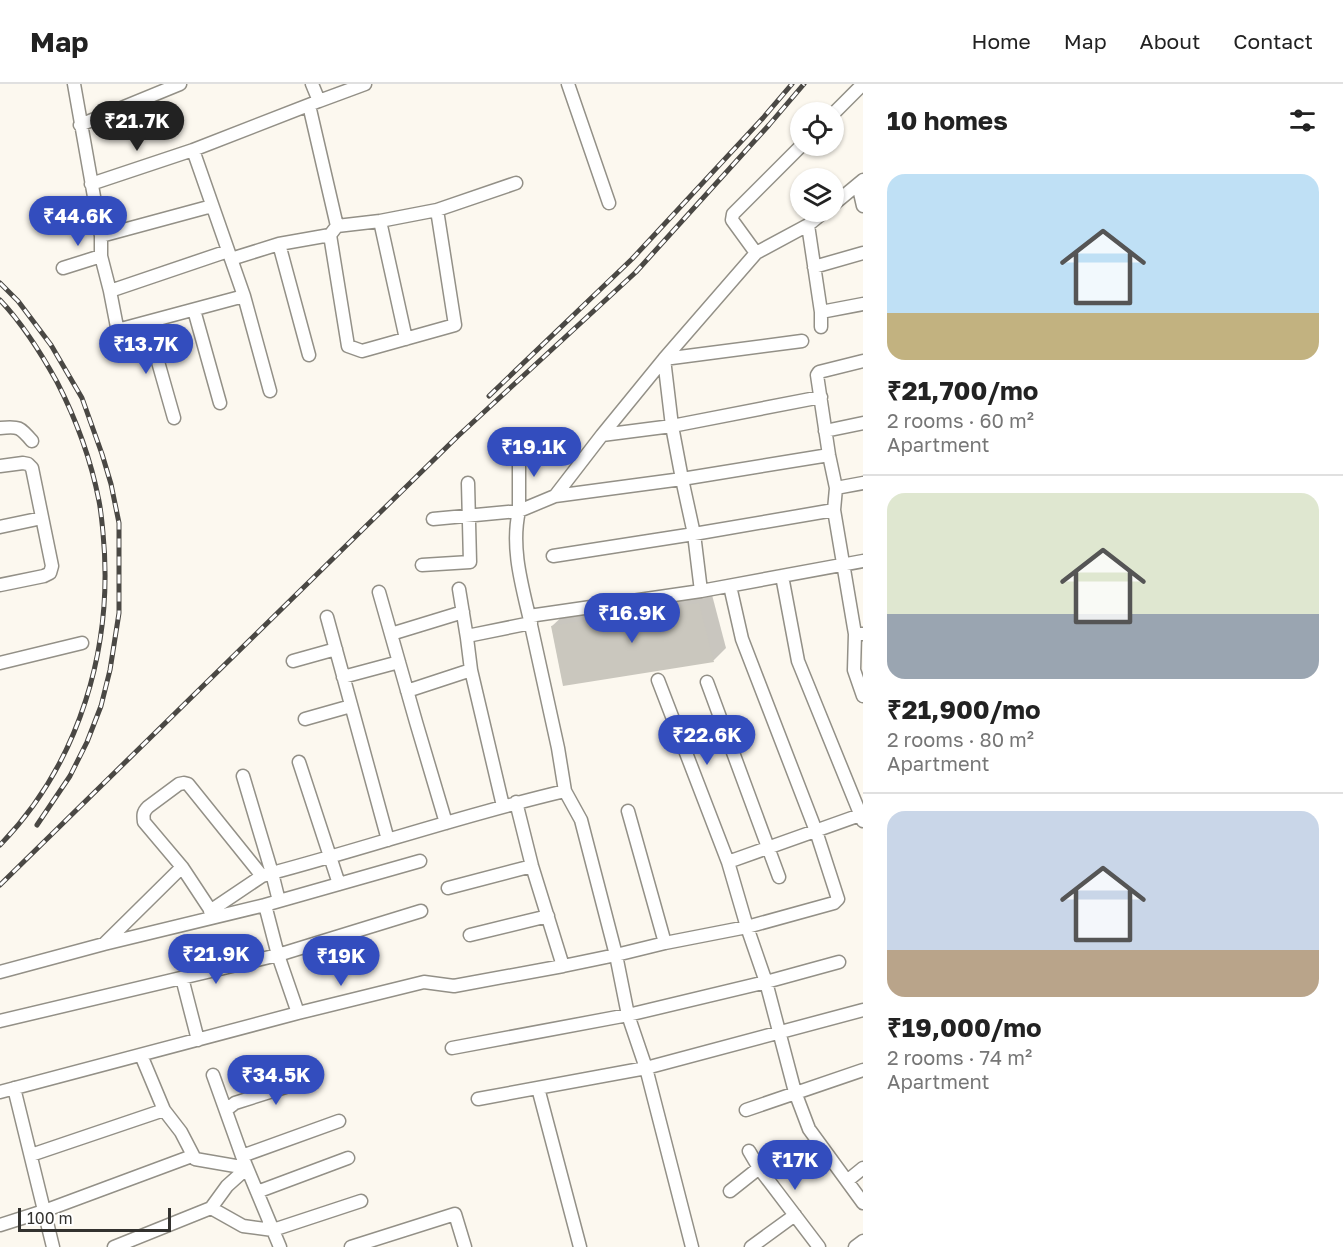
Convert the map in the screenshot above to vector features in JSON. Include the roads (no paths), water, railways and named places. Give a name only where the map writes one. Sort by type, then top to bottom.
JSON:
[{"type":"street","points":[[74,84],[101,236],[101,256],[117,327],[121,329],[147,324],[244,296]]},
{"type":"street","points":[[81,125],[180,84]]},
{"type":"street","points":[[312,84],[348,346],[362,351],[455,326],[437,210]]},
{"type":"street","points":[[91,183],[193,150],[365,84]]},
{"type":"street","points":[[568,84],[609,203]]},
{"type":"street","points":[[844,103],[863,84]]},
{"type":"street","points":[[193,150],[244,296],[270,391]]},
{"type":"street","points":[[756,253],[732,220],[733,214],[791,156]]},
{"type":"street","points":[[844,196],[860,182]]},
{"type":"street","points":[[860,182],[863,206]]},
{"type":"street","points":[[110,291],[230,255],[437,210],[516,183]]},
{"type":"street","points":[[57,218],[95,205]]},
{"type":"street","points":[[101,236],[213,206]]},
{"type":"street","points":[[380,221],[405,339]]},
{"type":"street","points":[[555,496],[664,359],[756,253],[812,222]]},
{"type":"street","points":[[808,225],[821,312],[821,327]]},
{"type":"street","points":[[279,244],[309,355]]},
{"type":"street","points":[[814,267],[863,253]]},
{"type":"street","points":[[63,268],[101,256]]},
{"type":"street","points":[[821,312],[863,304]]},
{"type":"street","points":[[194,310],[220,403]]},
{"type":"street","points":[[147,324],[174,418]]},
{"type":"street","points":[[664,359],[802,341]]},
{"type":"street","points":[[664,359],[672,426],[694,534],[701,591]]},
{"type":"street","points":[[863,361],[819,372],[817,375],[836,488],[834,510],[843,564],[859,634],[854,670],[863,696]]},
{"type":"street","points":[[602,435],[672,426],[821,398]]},
{"type":"street","points":[[825,431],[863,423]]},
{"type":"street","points":[[0,428],[18,427],[32,441]]},
{"type":"street","points":[[519,445],[517,564],[558,748],[565,790],[581,820],[616,955],[628,1014],[646,1068],[692,1247]]},
{"type":"street","points":[[434,519],[519,511],[555,496],[682,479],[829,455]]},
{"type":"street","points":[[0,466],[23,463],[32,468],[52,566],[50,573],[44,576],[0,585]]},
{"type":"street","points":[[422,565],[470,562],[468,483]]},
{"type":"street","points":[[836,488],[863,483]]},
{"type":"street","points":[[553,556],[834,510]]},
{"type":"street","points":[[0,527],[42,518]]},
{"type":"street","points":[[467,638],[530,620],[863,561]]},
{"type":"street","points":[[728,862],[862,817],[798,661],[782,576]]},
{"type":"street","points":[[0,1092],[424,982],[454,986],[563,966],[747,927],[834,903],[838,899],[816,831],[742,639],[730,586]]},
{"type":"street","points":[[459,589],[471,670],[503,806]]},
{"type":"street","points":[[379,592],[446,823]]},
{"type":"street","points":[[392,634],[463,612]]},
{"type":"street","points":[[327,617],[388,840]]},
{"type":"street","points":[[0,663],[82,643]]},
{"type":"street","points":[[293,661],[336,649]]},
{"type":"street","points":[[344,677],[399,662]]},
{"type":"street","points":[[407,691],[471,670]]},
{"type":"street","points":[[658,680],[728,862],[766,982],[795,1092],[809,1129],[863,1203]]},
{"type":"street","points":[[707,682],[779,877]]},
{"type":"street","points":[[305,719],[351,706]]},
{"type":"street","points":[[299,762],[339,884]]},
{"type":"street","points":[[243,776],[267,874],[279,901]]},
{"type":"street","points":[[212,914],[182,867],[144,822],[144,811],[179,784],[188,784],[267,874]]},
{"type":"street","points":[[212,914],[267,874],[565,790]]},
{"type":"street","points":[[516,802],[532,866],[563,966]]},
{"type":"street","points":[[628,811],[665,943]]},
{"type":"street","points":[[0,972],[212,914],[265,905],[420,861]]},
{"type":"street","points":[[448,888],[532,866]]},
{"type":"street","points":[[104,944],[182,867]]},
{"type":"street","points":[[265,905],[278,955],[298,1013]]},
{"type":"street","points":[[0,1021],[278,955],[421,911]]},
{"type":"street","points":[[470,935],[548,916]]},
{"type":"street","points":[[452,1048],[628,1014],[766,982],[839,962]]},
{"type":"street","points":[[182,978],[198,1040]]},
{"type":"street","points":[[478,1099],[646,1068],[863,1010]]},
{"type":"street","points":[[141,1055],[164,1110],[181,1132],[192,1156],[197,1160],[247,1168]]},
{"type":"street","points":[[746,1110],[863,1070]]},
{"type":"street","points":[[213,1075],[242,1156],[280,1247]]},
{"type":"street","points":[[226,1110],[235,1103],[314,1078]]},
{"type":"street","points":[[14,1088],[53,1247]]},
{"type":"street","points":[[538,1088],[580,1247]]},
{"type":"street","points":[[30,1155],[164,1110]]},
{"type":"street","points":[[242,1156],[339,1121]]},
{"type":"street","points":[[749,1151],[759,1168],[819,1247]]},
{"type":"street","points":[[0,1225],[192,1156]]},
{"type":"street","points":[[257,1192],[348,1158]]},
{"type":"street","points":[[114,1247],[211,1208],[227,1186],[247,1168]]},
{"type":"street","points":[[730,1191],[759,1168]]},
{"type":"street","points":[[847,1181],[863,1168]]},
{"type":"street","points":[[211,1208],[243,1226],[273,1230],[361,1201]]},
{"type":"street","points":[[351,1247],[456,1214],[465,1247]]},
{"type":"street","points":[[751,1247],[795,1215]]},
{"type":"street","points":[[855,1247],[863,1241]]},
{"type":"railway","points":[[489,396],[632,259],[792,84]]},
{"type":"railway","points":[[0,885],[458,436],[636,272],[804,84]]},
{"type":"railway","points":[[0,283],[18,301],[51,345],[82,398],[111,484],[119,523],[119,613],[110,670],[101,706],[70,776],[37,825]]},
{"type":"railway","points":[[0,300],[24,329],[45,360],[77,425],[92,470],[99,501],[105,575],[103,618],[96,660],[86,701],[71,740],[51,778],[28,813],[0,845]]}]
